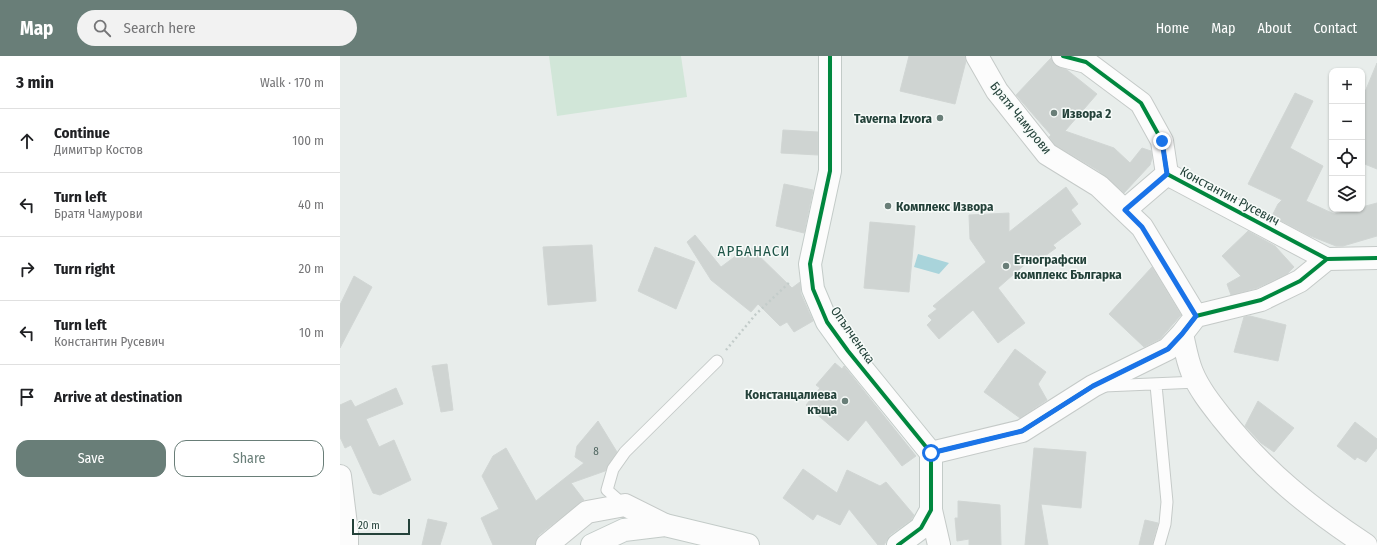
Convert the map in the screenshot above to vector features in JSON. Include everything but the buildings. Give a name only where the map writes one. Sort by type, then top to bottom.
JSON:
[{"type":"street","name":"Опълченска","points":[[830,56],[830,171],[810,264],[813,289],[827,322],[848,351],[931,453]]},
{"type":"street","name":"Братя Чамурови","points":[[977,56],[997,91],[1047,154],[1099,186],[1142,227],[1196,316]]},
{"type":"street","name":"Константин Русевич","points":[[1063,56],[1086,62],[1141,103],[1162,141],[1167,174],[1327,259]]},
{"type":"street","points":[[1125,210],[1167,174]]},
{"type":"street","points":[[939,545],[931,510],[931,453],[1022,431],[1093,386],[1168,349],[1196,316],[1261,300],[1300,281],[1327,259],[1377,258]]},
{"type":"street","points":[[1182,334],[1186,354],[1207,399],[1235,434],[1282,484],[1322,516],[1366,545]]},
{"type":"street","points":[[340,476],[347,545]]},
{"type":"street","points":[[547,545],[587,512],[625,505],[665,525],[748,545]]},
{"type":"street","points":[[898,545],[921,528],[931,510]]},
{"type":"street","points":[[592,545],[624,530],[665,525]]},
{"type":"lane","points":[[625,505],[607,490],[613,469],[625,452],[717,361]]},
{"type":"lane","points":[[1093,386],[1156,385],[1198,382]]},
{"type":"lane","points":[[1156,385],[1167,502],[1165,524],[1159,545]]},
{"type":"path","points":[[717,361],[756,314],[810,264]]},
{"type":"green space","points":[[549,56],[681,56],[687,97],[557,116]]},
{"type":"water","points":[[918,254],[949,263],[939,274],[914,267]]},
{"type":"cycle path","points":[[830,56],[830,171],[810,264],[813,289],[827,322],[848,351],[931,453],[931,510],[921,528],[898,545]]},
{"type":"cycle path","points":[[1063,56],[1086,62],[1141,103],[1162,141],[1167,174],[1327,259]]},
{"type":"cycle path","points":[[931,453],[1022,431],[1093,386],[1168,349],[1196,316],[1261,300],[1300,281],[1327,259],[1377,258]]},
{"type":"place","name":"Извора 2","points":[[1054,113]]},
{"type":"place","name":"Taverna Izvora","points":[[940,118]]},
{"type":"place","name":"Комплекс Извора","points":[[888,206]]},
{"type":"place","name":"Етнографски комплекс Българка","points":[[1006,266]]},
{"type":"place","name":"Констанцалиева къща","points":[[845,401]]},
{"type":"district","name":"АРБАНАСИ","points":[[754,251]]},
{"type":"route","points":[[931,453],[1022,431],[1093,386],[1168,349],[1196,316],[1163,264],[1142,227],[1125,210],[1167,174],[1162,141]]}]
